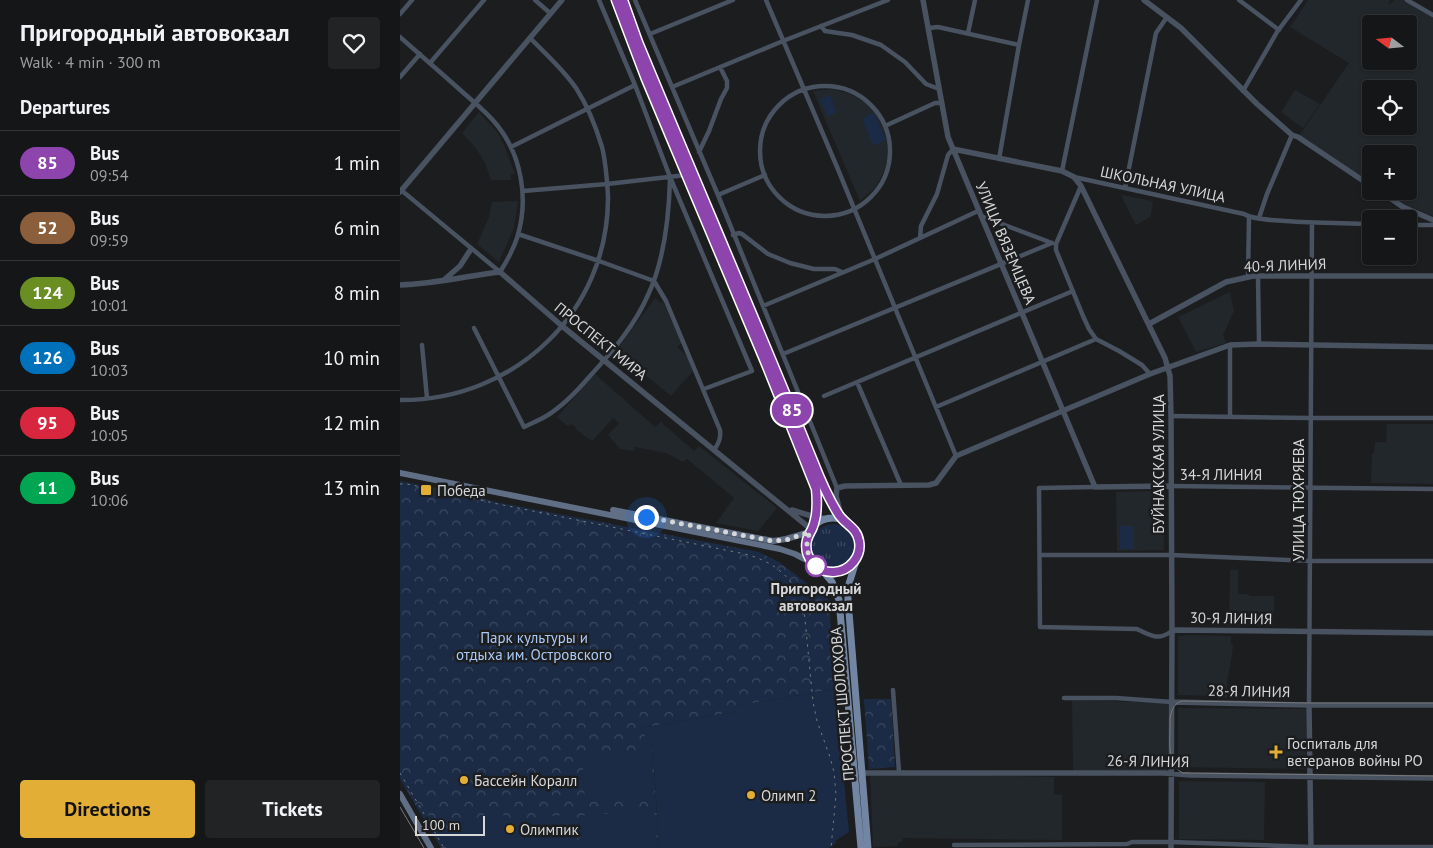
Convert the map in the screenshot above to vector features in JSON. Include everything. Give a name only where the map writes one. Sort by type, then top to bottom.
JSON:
[{"type":"main road","points":[[616,0],[646,79],[815,485],[818,499],[815,517],[806,542],[808,556],[814,564]]},
{"type":"main road","points":[[400,473],[780,549],[795,554],[822,570],[830,572],[841,571],[849,567],[857,558],[859,538],[854,529],[842,518],[824,487],[638,42],[623,0]]},
{"type":"main road","points":[[400,469],[767,540],[779,541],[811,530],[818,523],[842,518]]},
{"type":"main road","name":"ПРОСПЕКТ ШОЛОХОВА","points":[[857,558],[848,588],[848,600],[868,848]]},
{"type":"main road","name":"ПРОСПЕКТ ШОЛОХОВА","points":[[822,570],[832,582],[839,600],[861,848]]},
{"type":"main road","points":[[400,794],[431,848]]},
{"type":"street","points":[[400,14],[412,0]]},
{"type":"street","points":[[430,63],[484,0]]},
{"type":"street","points":[[535,0],[550,14]]},
{"type":"street","points":[[401,191],[562,0]]},
{"type":"street","points":[[599,0],[635,85],[670,177],[752,371],[704,389]]},
{"type":"street","points":[[635,0],[784,354],[836,486],[836,496],[842,518]]},
{"type":"street","points":[[650,34],[733,0]]},
{"type":"street","points":[[766,0],[956,456]]},
{"type":"street","points":[[672,87],[888,0]]},
{"type":"street","name":"УЛИЦА ВЯЗЕМЦЕВА","points":[[923,0],[948,137],[1095,487]]},
{"type":"street","points":[[968,33],[975,0]]},
{"type":"street","points":[[999,159],[1028,0]]},
{"type":"street","points":[[1062,171],[1097,0]]},
{"type":"street","points":[[1144,0],[1181,28],[1257,104],[1292,135],[1362,180]]},
{"type":"street","points":[[1239,0],[1279,30]]},
{"type":"street","points":[[1243,90],[1279,30],[1301,0]]},
{"type":"street","points":[[1407,0],[1433,15]]},
{"type":"street","points":[[1125,188],[1156,33],[1167,17]]},
{"type":"street","points":[[821,26],[825,31],[852,35],[881,46],[905,62],[926,84],[939,89]]},
{"type":"street","points":[[929,28],[938,27],[1019,45]]},
{"type":"street","points":[[400,37],[475,103],[497,125],[511,147],[519,168],[522,191],[522,216],[518,234],[512,252],[500,272],[400,285]]},
{"type":"street","points":[[400,400],[439,397],[468,390],[510,371],[533,354],[562,326],[583,297],[599,261],[607,220],[608,184],[606,164],[601,146],[587,109],[576,89],[559,67],[530,38]]},
{"type":"street","points":[[400,78],[420,54]]},
{"type":"street","points":[[699,152],[727,88],[727,81],[720,67]]},
{"type":"street","points":[[511,147],[635,85]]},
{"type":"street","points":[[831,86],[845,89],[860,96],[872,105],[885,126],[890,147],[886,173],[881,185],[863,204],[845,213],[819,216],[797,209],[776,193],[765,175],[760,151],[766,124],[773,113],[792,95],[816,87],[831,86]]},
{"type":"street","points":[[885,126],[935,103],[942,103]]},
{"type":"street","points":[[1259,218],[1292,135]]},
{"type":"street","points":[[920,238],[919,231],[937,194],[948,155],[953,149]]},
{"type":"street","name":"ШКОЛЬНАЯ УЛИЦА","points":[[953,149],[1062,171],[1074,177],[1244,214],[1249,217],[1362,224]]},
{"type":"street","points":[[522,191],[686,175]]},
{"type":"street","points":[[718,196],[765,175]]},
{"type":"street","points":[[474,328],[524,427],[550,414],[578,389],[605,360],[635,319],[648,296],[654,281],[662,248],[670,199],[670,177]]},
{"type":"street","name":"БУЙНАКСКАЯ УЛИЦА","points":[[1074,177],[1081,186],[1149,324],[1165,358],[1170,376],[1171,845]]},
{"type":"street","points":[[1081,186],[1054,243],[1056,250],[1089,330],[1096,339],[1142,365],[1150,374]]},
{"type":"street","name":"ПРОСПЕКТ МИРА","points":[[401,191],[811,530]]},
{"type":"street","points":[[1393,200],[1403,207],[1433,220]]},
{"type":"street","points":[[763,306],[980,214],[1054,243]]},
{"type":"street","points":[[1248,277],[1249,217]]},
{"type":"street","name":"УЛИЦА ТЮХРЯЕВА","points":[[1311,847],[1309,632],[1312,222]]},
{"type":"street","points":[[1417,225],[1433,225]]},
{"type":"street","points":[[518,234],[654,281],[666,301],[720,430],[719,443],[714,450]]},
{"type":"street","points":[[733,235],[742,234],[768,254],[790,263],[814,269],[835,269],[842,272]]},
{"type":"street","points":[[784,354],[894,307],[1054,243]]},
{"type":"street","points":[[443,280],[460,266],[472,249]]},
{"type":"street","points":[[460,266],[460,272],[464,277]]},
{"type":"street","points":[[1258,276],[1258,344]]},
{"type":"street","name":"40-Я ЛИНИЯ","points":[[1149,324],[1226,282],[1248,277],[1433,276]]},
{"type":"street","points":[[824,396],[1072,291]]},
{"type":"street","points":[[936,406],[1096,339]]},
{"type":"street","points":[[824,487],[929,485],[936,483],[956,456],[1150,374],[1230,346],[1311,344],[1433,347]]},
{"type":"street","points":[[422,345],[427,398]]},
{"type":"street","points":[[1230,346],[1230,417]]},
{"type":"street","points":[[857,382],[901,485]]},
{"type":"street","points":[[1171,416],[1433,418]]},
{"type":"street","name":"34-Я ЛИНИЯ","points":[[1040,555],[1039,488],[1171,486],[1433,489]]},
{"type":"street","name":"ПРОСПЕКТ МИРА","points":[[787,509],[830,519]]},
{"type":"street","points":[[1040,555],[1171,555],[1311,561],[1433,561]]},
{"type":"street","name":"30-Я ЛИНИЯ","points":[[1040,555],[1040,627],[1137,628],[1157,638],[1166,636],[1172,631],[1182,630],[1433,632]]},
{"type":"street","points":[[893,690],[899,772]]},
{"type":"street","name":"28-Я ЛИНИЯ","points":[[1064,698],[1309,705],[1433,705]]},
{"type":"street","name":"26-Я ЛИНИЯ","points":[[861,773],[1164,772],[1172,774],[1433,778]]},
{"type":"street","points":[[954,845],[1433,847]]},
{"type":"shaded area","points":[[1308,0],[1390,0],[1388,5],[1395,0],[1406,0],[1433,17],[1433,216],[1398,200],[1417,200],[1417,145],[1362,145],[1362,177],[1298,137],[1349,63],[1290,27]]},
{"type":"shaded area","points":[[833,89],[851,94],[868,104],[880,119],[887,137],[888,157],[885,170],[875,188],[860,201],[813,91]]},
{"type":"shaded area","points":[[1295,90],[1320,104],[1303,128],[1281,112]]},
{"type":"shaded area","points":[[479,112],[498,133],[506,150],[515,174],[511,174],[511,180],[491,180],[485,163],[475,147],[462,133]]},
{"type":"shaded area","points":[[1121,195],[1153,201],[1151,216],[1136,225]]},
{"type":"shaded area","points":[[518,201],[514,228],[499,262],[477,244],[489,217],[492,202]]},
{"type":"shaded area","points":[[1230,292],[1234,311],[1223,335],[1226,343],[1196,352],[1178,317]]},
{"type":"shaded area","points":[[655,298],[661,303],[663,301],[682,343],[677,347],[688,357],[693,371],[671,396],[616,351]]},
{"type":"shaded area","points":[[595,374],[655,427],[661,422],[694,451],[699,446],[777,508],[758,531],[716,523],[734,498],[687,459],[683,462],[666,453],[635,447],[634,451],[620,449],[608,435],[619,423],[613,418],[592,441],[575,429],[576,427],[571,424],[569,426],[566,425],[557,417]]},
{"type":"shaded area","points":[[1387,424],[1433,424],[1433,484],[1371,483],[1372,454],[1374,453],[1375,442],[1386,442]]},
{"type":"shaded area","points":[[1163,491],[1164,550],[1117,551],[1116,492]]},
{"type":"shaded area","points":[[1230,570],[1238,570],[1238,594],[1274,596],[1274,626],[1227,626],[1229,622]]},
{"type":"shaded area","points":[[1178,636],[1231,636],[1231,644],[1233,645],[1227,683],[1227,698],[1220,696],[1178,695]]},
{"type":"shaded area","points":[[1072,700],[1169,704],[1168,770],[1073,771]]},
{"type":"shaded area","points":[[1178,708],[1306,709],[1306,769],[1178,767]]},
{"type":"shaded area","points":[[870,772],[1054,777],[1054,794],[1062,795],[1062,840],[903,838],[902,842],[898,843],[898,846],[873,847]]},
{"type":"shaded area","points":[[1179,781],[1265,782],[1264,840],[1179,839]]},
{"type":"green space","points":[[830,95],[837,112],[828,117],[820,99]]},
{"type":"green space","points":[[874,113],[886,140],[873,146],[862,118]]},
{"type":"green space","name":"Парк культуры и отдыха им. Островского","points":[[400,481],[501,503],[759,552],[779,562],[829,600],[835,689],[736,706],[735,712],[641,728],[653,750],[659,848],[441,848],[400,779]]},
{"type":"green space","points":[[833,524],[845,528],[851,534],[855,546],[851,558],[845,564],[833,568],[821,564],[815,558],[811,546],[815,534],[821,528]]},
{"type":"green space","points":[[1120,526],[1134,526],[1134,549],[1120,549]]},
{"type":"green space","name":"Олимп 2","points":[[835,689],[849,832],[835,841],[836,843],[829,848],[659,848],[653,750],[641,728],[735,712],[736,706]]},
{"type":"green space","points":[[864,699],[891,699],[895,767],[869,769]]},
{"type":"green space","points":[[651,750],[654,798],[585,802],[582,754]]},
{"type":"green space","name":"Олимпик","points":[[498,807],[507,820],[574,814],[577,848],[447,848],[439,833],[463,820],[467,825]]},
{"type":"green space","points":[[654,810],[657,848],[582,848],[579,816]]},
{"type":"tram line","points":[[1433,703],[1182,701],[1175,705],[1170,719],[1171,757],[1177,769],[1183,773],[1433,776]]},
{"type":"tram line","points":[[400,807],[424,848]]},
{"type":"railway","points":[[400,484],[745,554],[766,562],[782,573],[795,588],[804,609],[813,702],[817,721],[834,772],[836,795],[831,848]]},
{"type":"railway","points":[[400,773],[444,848]]},
{"type":"bus line","name":"85","points":[[616,0],[646,79],[766,364],[816,489],[818,499],[816,513],[813,528],[806,542],[808,556],[822,570],[830,572],[841,571],[849,567],[857,558],[860,544],[859,538],[854,529],[844,521],[823,487],[638,42],[623,0]]},
{"type":"place","name":"Победа","points":[[426,490]]},
{"type":"place","name":"Пригородный автовокзал","points":[[816,566]]},
{"type":"place","name":"Госпиталь для ветеранов войны РО","points":[[1276,752]]},
{"type":"place","name":"Бассейн Коралл","points":[[464,780]]},
{"type":"place","name":"Олимп 2","points":[[751,795]]},
{"type":"place","name":"Олимпик","points":[[510,829]]},
{"type":"route","points":[[646,517],[773,541],[786,540],[810,532],[806,548],[808,556],[818,567],[816,566]]}]
